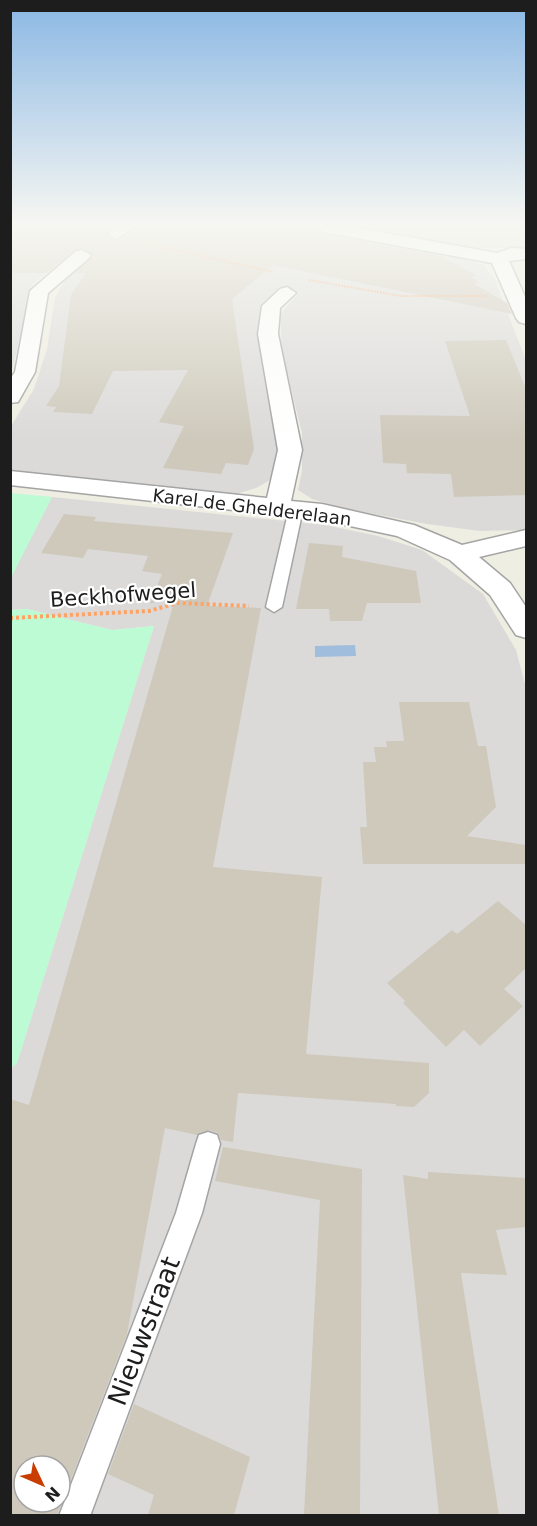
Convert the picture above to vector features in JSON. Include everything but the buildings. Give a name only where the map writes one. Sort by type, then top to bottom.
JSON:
[{"type":"street","points":[[10,397],[25,372],[38,298]]},
{"type":"street","points":[[281,298],[271,306],[268,334],[290,450],[286,508]]},
{"type":"street","points":[[515,298],[526,318]]},
{"type":"street","name":"Karel de Ghelderelaan","points":[[10,478],[322,512],[405,530],[459,554],[500,589],[526,628]]},
{"type":"street","points":[[459,554],[526,538]]},
{"type":"lane","points":[[274,608],[286,508]]},
{"type":"lane","name":"Nieuwstraat","points":[[74,1515],[189,1213],[208,1144]]},
{"type":"path","name":"Beckhofwegel","points":[[10,618],[149,610],[177,603],[274,608]]},
{"type":"shaded area","points":[[11,298],[29,298],[11,375]]},
{"type":"shaded area","points":[[55,298],[270,298],[262,308],[257,326],[280,459],[272,479],[256,488],[236,494],[11,470],[11,426],[34,389],[47,349]]},
{"type":"shaded area","points":[[294,298],[502,298],[526,360],[526,530],[480,531],[427,524],[342,508],[312,499],[298,490],[302,471],[302,433],[282,352],[280,314]]},
{"type":"shaded area","points":[[52,497],[325,525],[378,536],[422,550],[483,594],[516,650],[526,688],[526,1515],[11,1515],[11,1068],[17,1063],[154,626],[112,630],[27,609],[11,610],[10,578]]},
{"type":"green space","points":[[10,493],[52,497],[11,578]]},
{"type":"green space","points":[[27,609],[112,630],[154,626],[17,1063],[11,1068],[10,610]]},
{"type":"water","points":[[355,645],[356,656],[315,657],[315,646]]}]
